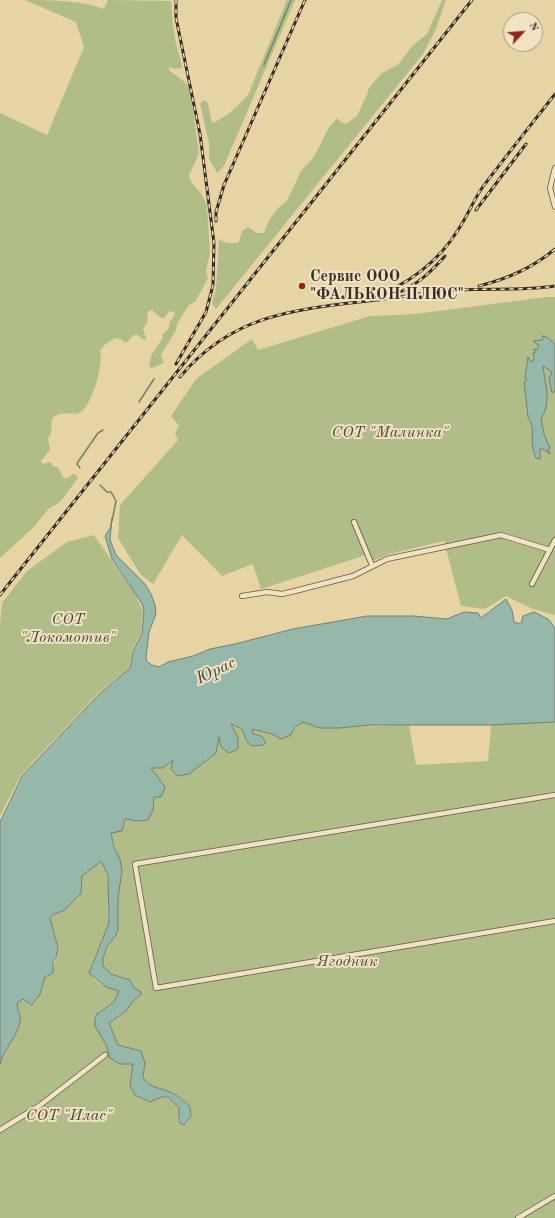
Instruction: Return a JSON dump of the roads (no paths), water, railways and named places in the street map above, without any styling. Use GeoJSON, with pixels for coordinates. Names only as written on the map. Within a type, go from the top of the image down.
{"type":"FeatureCollection","features":[{"type":"Feature","properties":{"kind":"street"},"geometry":{"type":"LineString","coordinates":[[555,168],[550,188],[555,207]]}},
{"type":"Feature","properties":{"kind":"street"},"geometry":{"type":"LineString","coordinates":[[354,522],[372,565]]}},
{"type":"Feature","properties":{"kind":"street"},"geometry":{"type":"LineString","coordinates":[[242,596],[267,592],[282,594],[295,591],[352,576],[387,559],[501,535],[520,539],[550,550]]}},
{"type":"Feature","properties":{"kind":"street"},"geometry":{"type":"LineString","coordinates":[[532,584],[555,540]]}},
{"type":"Feature","properties":{"kind":"street"},"geometry":{"type":"LineString","coordinates":[[555,795],[135,864],[156,988],[555,921]]}},
{"type":"Feature","properties":{"kind":"street"},"geometry":{"type":"LineString","coordinates":[[0,1130],[39,1106],[105,1055]]}},
{"type":"Feature","properties":{"kind":"street"},"geometry":{"type":"LineString","coordinates":[[518,1218],[555,1196]]}},
{"type":"Feature","properties":{"kind":"water"},"geometry":{"type":"Polygon","coordinates":[[[543,336],[555,344],[555,391],[552,393],[549,379],[552,372],[543,366],[547,399],[541,419],[544,434],[550,448],[548,449],[550,454],[543,449],[540,449],[540,459],[536,458],[534,452],[532,426],[528,417],[524,382],[527,380],[525,378],[528,357],[531,362],[534,359],[533,353],[536,352],[533,349],[537,350],[539,346],[533,341],[542,340],[543,336]]]}},
{"type":"Feature","properties":{"kind":"water","name":"Юрас"},"geometry":{"type":"Polygon","coordinates":[[[112,518],[110,540],[116,555],[145,584],[155,605],[156,614],[149,632],[146,657],[147,662],[159,667],[168,662],[193,656],[210,649],[293,629],[367,616],[413,616],[447,619],[464,612],[478,613],[481,618],[506,599],[512,610],[514,622],[521,624],[523,616],[534,612],[548,619],[555,628],[555,722],[491,725],[371,725],[320,728],[303,722],[295,727],[291,735],[281,739],[272,734],[252,729],[253,734],[261,736],[266,742],[263,745],[252,746],[247,742],[242,729],[231,724],[238,738],[238,749],[229,753],[221,747],[219,737],[216,753],[189,774],[177,776],[171,769],[173,760],[163,768],[151,768],[165,787],[161,797],[154,797],[153,810],[148,820],[137,821],[125,819],[122,831],[111,833],[114,847],[120,859],[122,871],[118,898],[118,929],[116,935],[107,946],[103,958],[103,966],[111,974],[130,980],[134,988],[141,992],[141,995],[134,1000],[126,1011],[109,1023],[118,1045],[141,1051],[145,1063],[143,1077],[145,1081],[152,1086],[176,1095],[184,1100],[190,1107],[191,1116],[184,1125],[179,1122],[179,1108],[168,1097],[162,1097],[150,1102],[135,1095],[130,1085],[133,1064],[120,1064],[110,1058],[106,1045],[95,1026],[95,1018],[97,1014],[114,1002],[119,991],[106,987],[89,973],[109,923],[108,875],[101,861],[82,876],[81,894],[65,910],[50,918],[58,948],[56,957],[53,961],[53,973],[45,977],[40,994],[32,1005],[23,999],[18,1002],[17,1007],[20,1017],[19,1027],[0,1064],[0,822],[22,776],[98,695],[130,668],[133,651],[142,634],[144,611],[142,604],[112,559],[105,536],[110,528],[112,518]]]}},
{"type":"Feature","properties":{"kind":"waterway"},"geometry":{"type":"LineString","coordinates":[[264,65],[291,0]]}},
{"type":"Feature","properties":{"kind":"waterway"},"geometry":{"type":"LineString","coordinates":[[139,402],[154,379]]}},
{"type":"Feature","properties":{"kind":"waterway"},"geometry":{"type":"LineString","coordinates":[[80,468],[77,464],[78,462],[98,433],[103,430]]}},
{"type":"Feature","properties":{"kind":"waterway"},"geometry":{"type":"LineString","coordinates":[[100,485],[107,492],[111,492],[116,501],[112,521]]}},
{"type":"Feature","properties":{"kind":"railway"},"geometry":{"type":"LineString","coordinates":[[176,0],[176,18],[200,134],[214,243],[213,285],[206,312],[176,364]]}},
{"type":"Feature","properties":{"kind":"railway"},"geometry":{"type":"LineString","coordinates":[[216,221],[216,212],[224,185],[305,0]]}},
{"type":"Feature","properties":{"kind":"railway"},"geometry":{"type":"LineString","coordinates":[[0,595],[472,0]]}},
{"type":"Feature","properties":{"kind":"railway"},"geometry":{"type":"LineString","coordinates":[[371,297],[384,293],[409,280],[441,252],[461,225],[482,188],[555,94]]}},
{"type":"Feature","properties":{"kind":"railway"},"geometry":{"type":"LineString","coordinates":[[476,210],[526,144]]}},
{"type":"Feature","properties":{"kind":"railway"},"geometry":{"type":"LineString","coordinates":[[479,286],[500,280],[519,272],[538,262],[555,249]]}},
{"type":"Feature","properties":{"kind":"railway"},"geometry":{"type":"LineString","coordinates":[[395,294],[410,287],[422,278],[445,256]]}},
{"type":"Feature","properties":{"kind":"railway"},"geometry":{"type":"LineString","coordinates":[[180,377],[201,355],[223,339],[246,326],[295,311],[448,291],[470,289],[543,288],[555,286]]}},
{"type":"Feature","properties":{"kind":"place","name":"Сервис ООО \"ФАЛЬКОН ПЛЮС\""},"geometry":{"type":"Point","coordinates":[302,286]}},
{"type":"Feature","properties":{"kind":"park label","name":"СОТ \"Малинка\""},"geometry":{"type":"Point","coordinates":[390,433]}},
{"type":"Feature","properties":{"kind":"park label","name":"СОТ \"Локомотив\""},"geometry":{"type":"Point","coordinates":[68,629]}},
{"type":"Feature","properties":{"kind":"park label","name":"Ягодник"},"geometry":{"type":"Point","coordinates":[347,962]}},
{"type":"Feature","properties":{"kind":"park label","name":"СОТ \"Илас\""},"geometry":{"type":"Point","coordinates":[69,1116]}}]}
